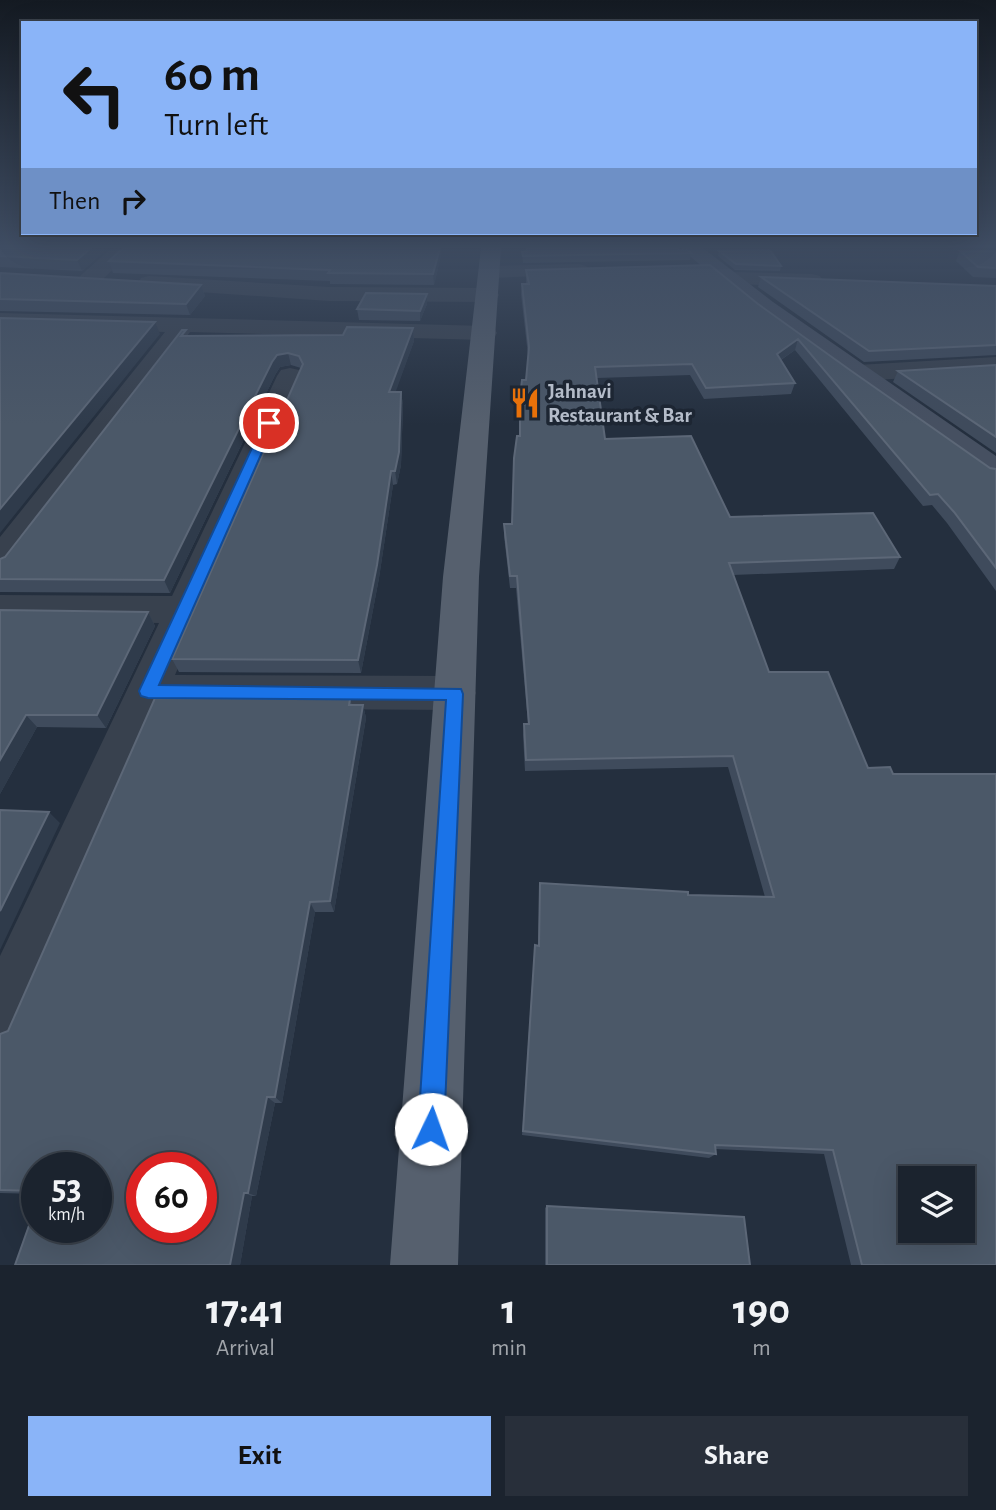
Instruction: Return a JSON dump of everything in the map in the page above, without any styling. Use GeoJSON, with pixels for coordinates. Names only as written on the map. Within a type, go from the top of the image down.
{"type":"FeatureCollection","features":[{"type":"Feature","properties":{"kind":"main road"},"geometry":{"type":"LineString","coordinates":[[424,1265],[461,577],[487,307]]}},
{"type":"Feature","properties":{"kind":"main road"},"geometry":{"type":"LineString","coordinates":[[765,307],[996,470]]}},
{"type":"Feature","properties":{"kind":"street"},"geometry":{"type":"LineString","coordinates":[[0,320],[183,325],[328,307]]}},
{"type":"Feature","properties":{"kind":"street"},"geometry":{"type":"LineString","coordinates":[[0,561],[183,325]]}},
{"type":"Feature","properties":{"kind":"street"},"geometry":{"type":"LineString","coordinates":[[857,373],[996,365]]}},
{"type":"Feature","properties":{"kind":"street"},"geometry":{"type":"LineString","coordinates":[[0,1018],[290,376]]}},
{"type":"Feature","properties":{"kind":"street"},"geometry":{"type":"LineString","coordinates":[[0,608],[184,610]]}},
{"type":"Feature","properties":{"kind":"street"},"geometry":{"type":"LineString","coordinates":[[148,691],[455,694]]}},
{"type":"Feature","properties":{"kind":"building"},"geometry":{"type":"Polygon","coordinates":[[[358,307],[422,307],[420,311],[357,309],[358,307]]]}},
{"type":"Feature","properties":{"kind":"building"},"geometry":{"type":"Polygon","coordinates":[[[525,307],[762,307],[990,468],[996,469],[996,568],[954,512],[938,494],[930,495],[798,339],[777,354],[795,383],[706,388],[692,364],[595,367],[605,439],[691,436],[730,517],[873,513],[900,557],[729,563],[769,672],[828,672],[868,768],[890,767],[893,774],[996,774],[996,1265],[862,1265],[833,1150],[715,1145],[716,1154],[523,1131],[535,945],[539,946],[540,883],[688,892],[688,895],[774,897],[733,756],[526,760],[524,724],[529,724],[517,576],[510,576],[504,524],[512,524],[514,458],[517,436],[520,436],[520,396],[522,380],[526,380],[529,347],[525,307]]]}},
{"type":"Feature","properties":{"kind":"building"},"geometry":{"type":"Polygon","coordinates":[[[805,307],[996,307],[996,345],[869,351],[805,307]]]}},
{"type":"Feature","properties":{"kind":"building"},"geometry":{"type":"Polygon","coordinates":[[[0,318],[155,322],[0,509],[0,318]]]}},
{"type":"Feature","properties":{"kind":"building"},"geometry":{"type":"Polygon","coordinates":[[[347,327],[413,328],[389,392],[401,392],[399,452],[395,471],[391,471],[377,565],[358,660],[172,659],[303,364],[299,356],[288,353],[277,355],[272,362],[164,580],[0,579],[0,559],[5,557],[182,330],[186,330],[181,336],[343,335],[347,327]]]}},
{"type":"Feature","properties":{"kind":"building"},"geometry":{"type":"Polygon","coordinates":[[[996,365],[996,437],[898,371],[996,365]]]}},
{"type":"Feature","properties":{"kind":"building"},"geometry":{"type":"Polygon","coordinates":[[[0,610],[148,612],[97,715],[26,715],[0,760],[0,610]]]}},
{"type":"Feature","properties":{"kind":"building"},"geometry":{"type":"Polygon","coordinates":[[[155,698],[350,699],[349,705],[363,705],[330,901],[310,902],[275,1097],[267,1097],[230,1265],[15,1265],[23,1243],[112,1243],[112,1152],[21,1152],[21,1191],[0,1190],[0,1034],[8,1031],[155,698]]]}},
{"type":"Feature","properties":{"kind":"building"},"geometry":{"type":"Polygon","coordinates":[[[0,810],[49,812],[0,911],[0,810]]]}},
{"type":"Feature","properties":{"kind":"building"},"geometry":{"type":"Polygon","coordinates":[[[547,1206],[744,1217],[750,1265],[547,1265],[547,1206]]]}},
{"type":"Feature","properties":{"kind":"place","name":"Jahnavi Restaurant & Bar"},"geometry":{"type":"Point","coordinates":[525,403]}},
{"type":"Feature","properties":{"kind":"route"},"geometry":{"type":"LineString","coordinates":[[269,423],[148,691],[455,694],[431,1129]]}}]}
